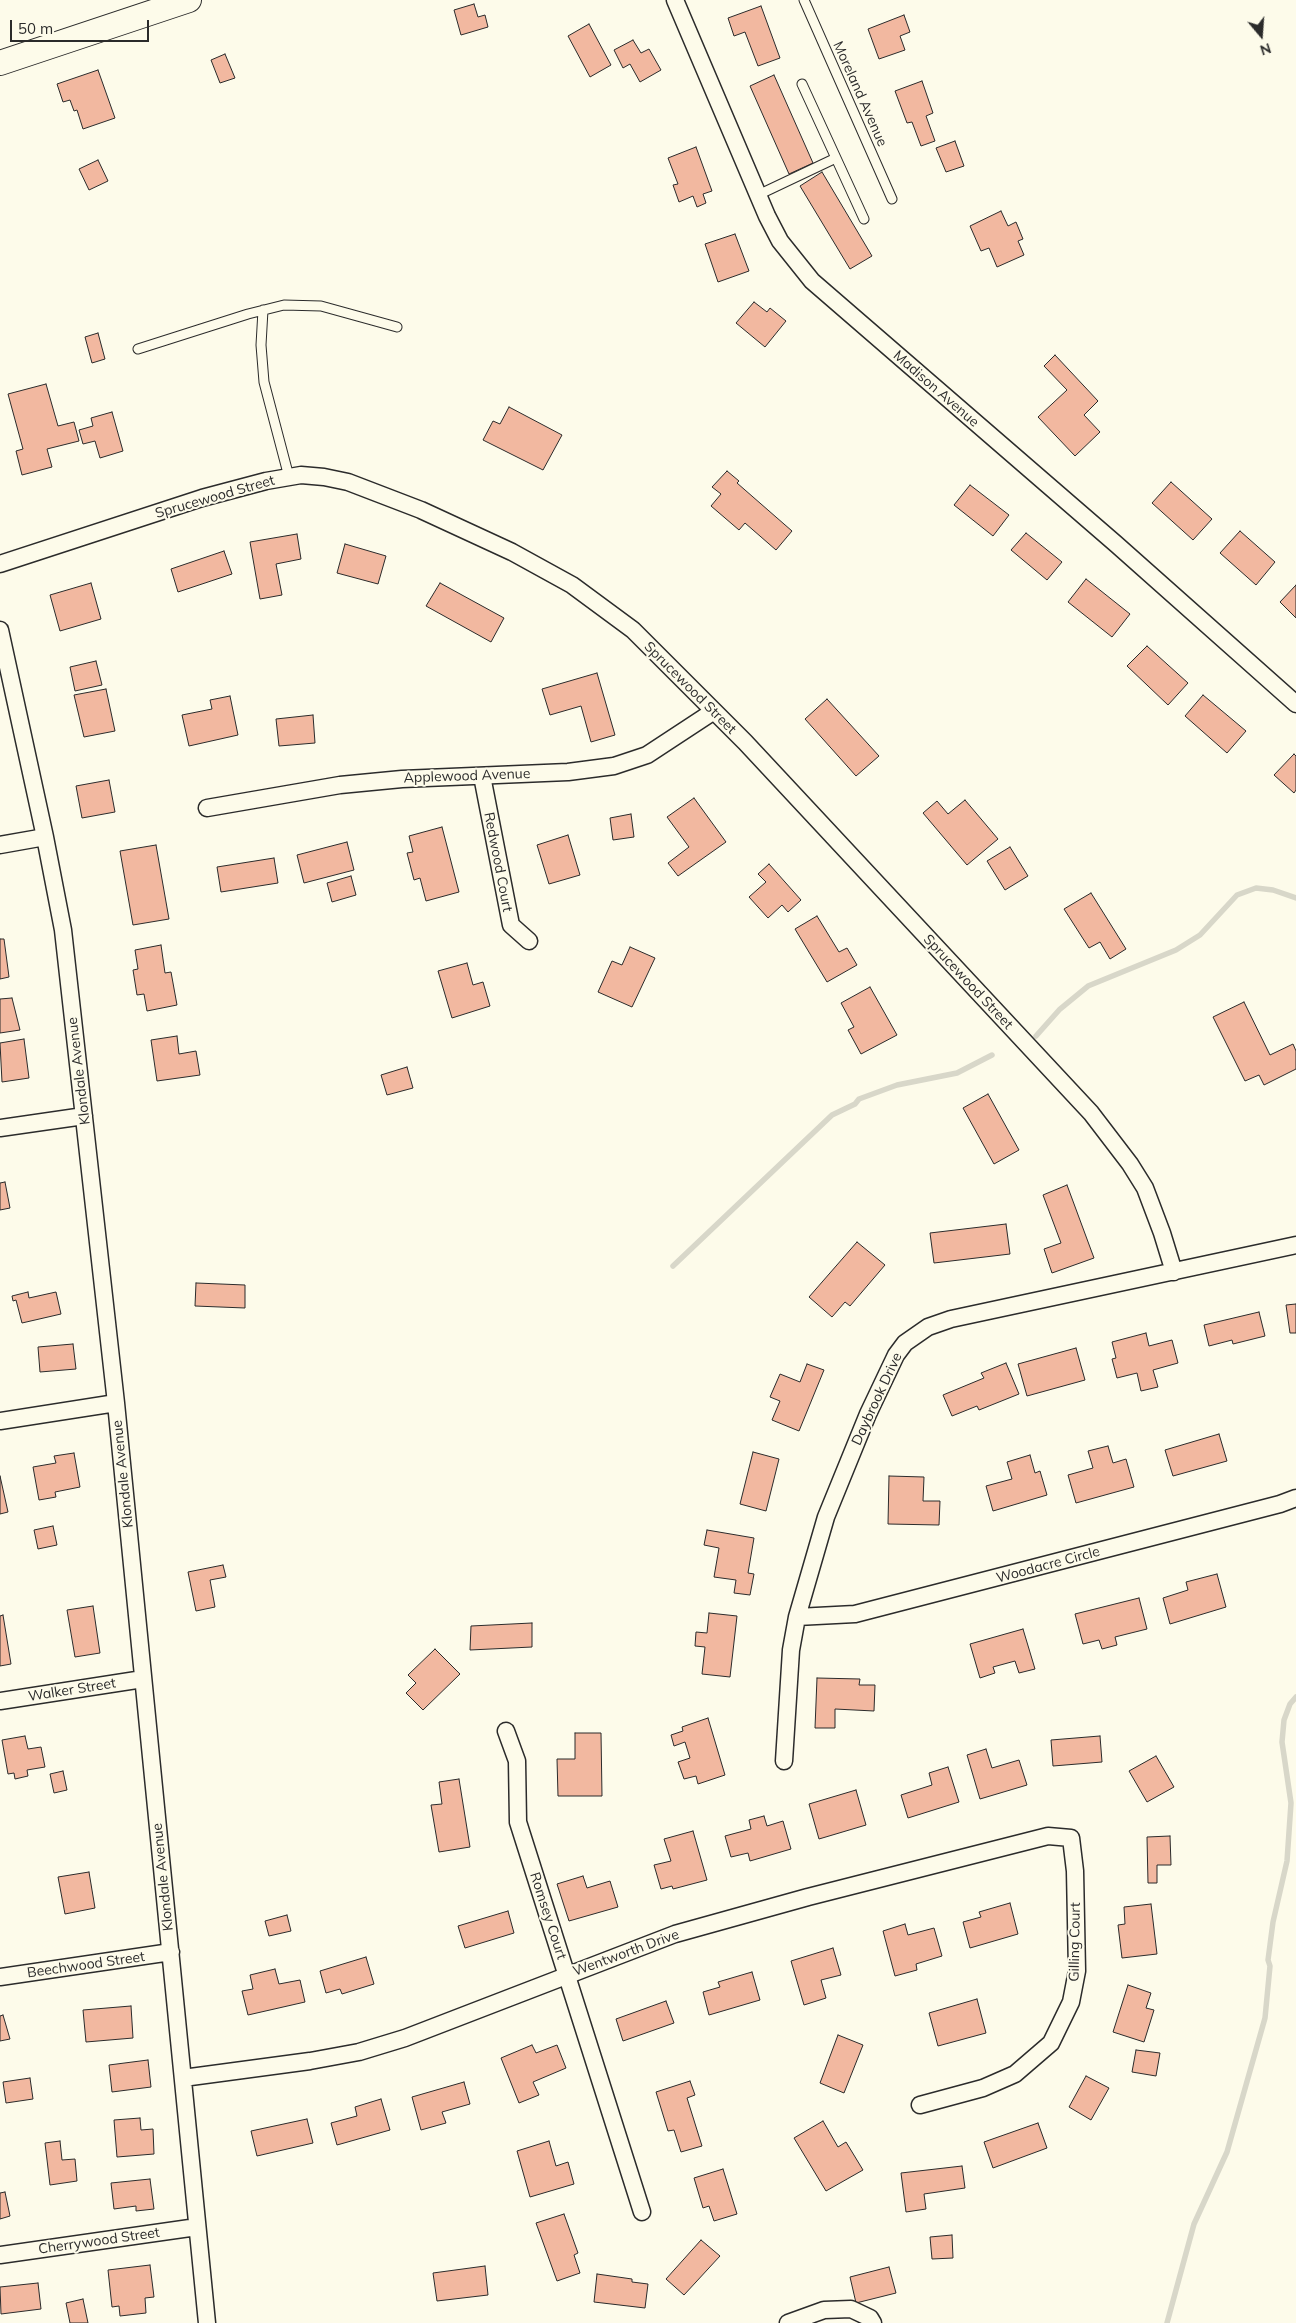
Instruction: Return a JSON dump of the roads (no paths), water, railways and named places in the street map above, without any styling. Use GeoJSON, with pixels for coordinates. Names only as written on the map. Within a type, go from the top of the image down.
{"type":"FeatureCollection","features":[{"type":"Feature","properties":{"kind":"main road"},"geometry":{"type":"LineString","coordinates":[[0,63],[189,0]]}},
{"type":"Feature","properties":{"kind":"street","name":"Madison Avenue"},"geometry":{"type":"LineString","coordinates":[[675,0],[780,241],[812,280],[1116,544],[1296,704]]}},
{"type":"Feature","properties":{"kind":"street","name":"Sprucewood Street"},"geometry":{"type":"LineString","coordinates":[[0,564],[202,498],[266,481],[289,477],[324,477],[348,482],[421,510],[512,552],[555,575],[599,603],[630,628],[714,711],[1091,1113],[1130,1164],[1145,1188],[1174,1272]]}},
{"type":"Feature","properties":{"kind":"street","name":"Klondale Avenue"},"geometry":{"type":"LineString","coordinates":[[0,630],[45,838],[62,930],[116,1403],[207,2323]]}},
{"type":"Feature","properties":{"kind":"street","name":"Applewood Avenue"},"geometry":{"type":"LineString","coordinates":[[207,808],[340,785],[402,779],[568,772],[614,766],[647,755],[714,711]]}},
{"type":"Feature","properties":{"kind":"street","name":"Redwood Court"},"geometry":{"type":"LineString","coordinates":[[482,776],[511,925],[529,941]]}},
{"type":"Feature","properties":{"kind":"street"},"geometry":{"type":"LineString","coordinates":[[0,845],[45,838]]}},
{"type":"Feature","properties":{"kind":"street"},"geometry":{"type":"LineString","coordinates":[[0,1128],[84,1116]]}},
{"type":"Feature","properties":{"kind":"street","name":"Daybrook Drive"},"geometry":{"type":"LineString","coordinates":[[784,1761],[791,1650],[796,1616],[830,1508],[868,1414],[896,1355],[905,1343],[928,1327],[951,1319],[1296,1246]]}},
{"type":"Feature","properties":{"kind":"street"},"geometry":{"type":"LineString","coordinates":[[0,1421],[116,1403]]}},
{"type":"Feature","properties":{"kind":"street","name":"Woodacre Circle"},"geometry":{"type":"LineString","coordinates":[[796,1616],[855,1614],[1280,1504],[1296,1498]]}},
{"type":"Feature","properties":{"kind":"street","name":"Walker Street"},"geometry":{"type":"LineString","coordinates":[[0,1701],[143,1679]]}},
{"type":"Feature","properties":{"kind":"street","name":"Romsey Court"},"geometry":{"type":"LineString","coordinates":[[506,1732],[517,1761],[518,1822],[642,2212]]}},
{"type":"Feature","properties":{"kind":"street","name":"Wentworth Drive"},"geometry":{"type":"LineString","coordinates":[[183,2078],[310,2061],[359,2052],[405,2038],[675,1934],[1048,1836],[1071,1838]]}},
{"type":"Feature","properties":{"kind":"street","name":"Gilling Court"},"geometry":{"type":"LineString","coordinates":[[920,2105],[983,2088],[1015,2074],[1051,2043],[1071,2002],[1077,1971],[1075,1871],[1071,1838]]}},
{"type":"Feature","properties":{"kind":"street","name":"Beechwood Street"},"geometry":{"type":"LineString","coordinates":[[0,1978],[171,1952]]}},
{"type":"Feature","properties":{"kind":"street","name":"Cherrywood Street"},"geometry":{"type":"LineString","coordinates":[[0,2256],[197,2228]]}},
{"type":"Feature","properties":{"kind":"street"},"geometry":{"type":"LineString","coordinates":[[788,2323],[824,2310],[850,2309],[870,2318],[873,2323]]}},
{"type":"Feature","properties":{"kind":"lane","name":"Moreland Avenue"},"geometry":{"type":"LineString","coordinates":[[804,0],[892,199]]}},
{"type":"Feature","properties":{"kind":"lane"},"geometry":{"type":"LineString","coordinates":[[802,84],[864,219]]}},
{"type":"Feature","properties":{"kind":"lane"},"geometry":{"type":"LineString","coordinates":[[758,194],[836,158]]}},
{"type":"Feature","properties":{"kind":"lane"},"geometry":{"type":"LineString","coordinates":[[138,349],[284,305],[321,306],[397,327]]}},
{"type":"Feature","properties":{"kind":"lane"},"geometry":{"type":"LineString","coordinates":[[263,310],[261,345],[264,382],[289,477]]}},
{"type":"Feature","properties":{"kind":"waterway"},"geometry":{"type":"LineString","coordinates":[[1036,1036],[1060,1009],[1088,986],[1176,950],[1200,935],[1237,895],[1256,888],[1273,890],[1296,898]]}},
{"type":"Feature","properties":{"kind":"waterway"},"geometry":{"type":"LineString","coordinates":[[673,1266],[832,1115],[855,1104],[859,1099],[897,1085],[957,1073],[992,1055]]}},
{"type":"Feature","properties":{"kind":"waterway"},"geometry":{"type":"LineString","coordinates":[[1167,2323],[1194,2224],[1227,2152],[1265,2018],[1270,1966],[1268,1960],[1273,1922],[1287,1861],[1291,1803],[1282,1742],[1284,1720],[1290,1704],[1296,1697]]}}]}
